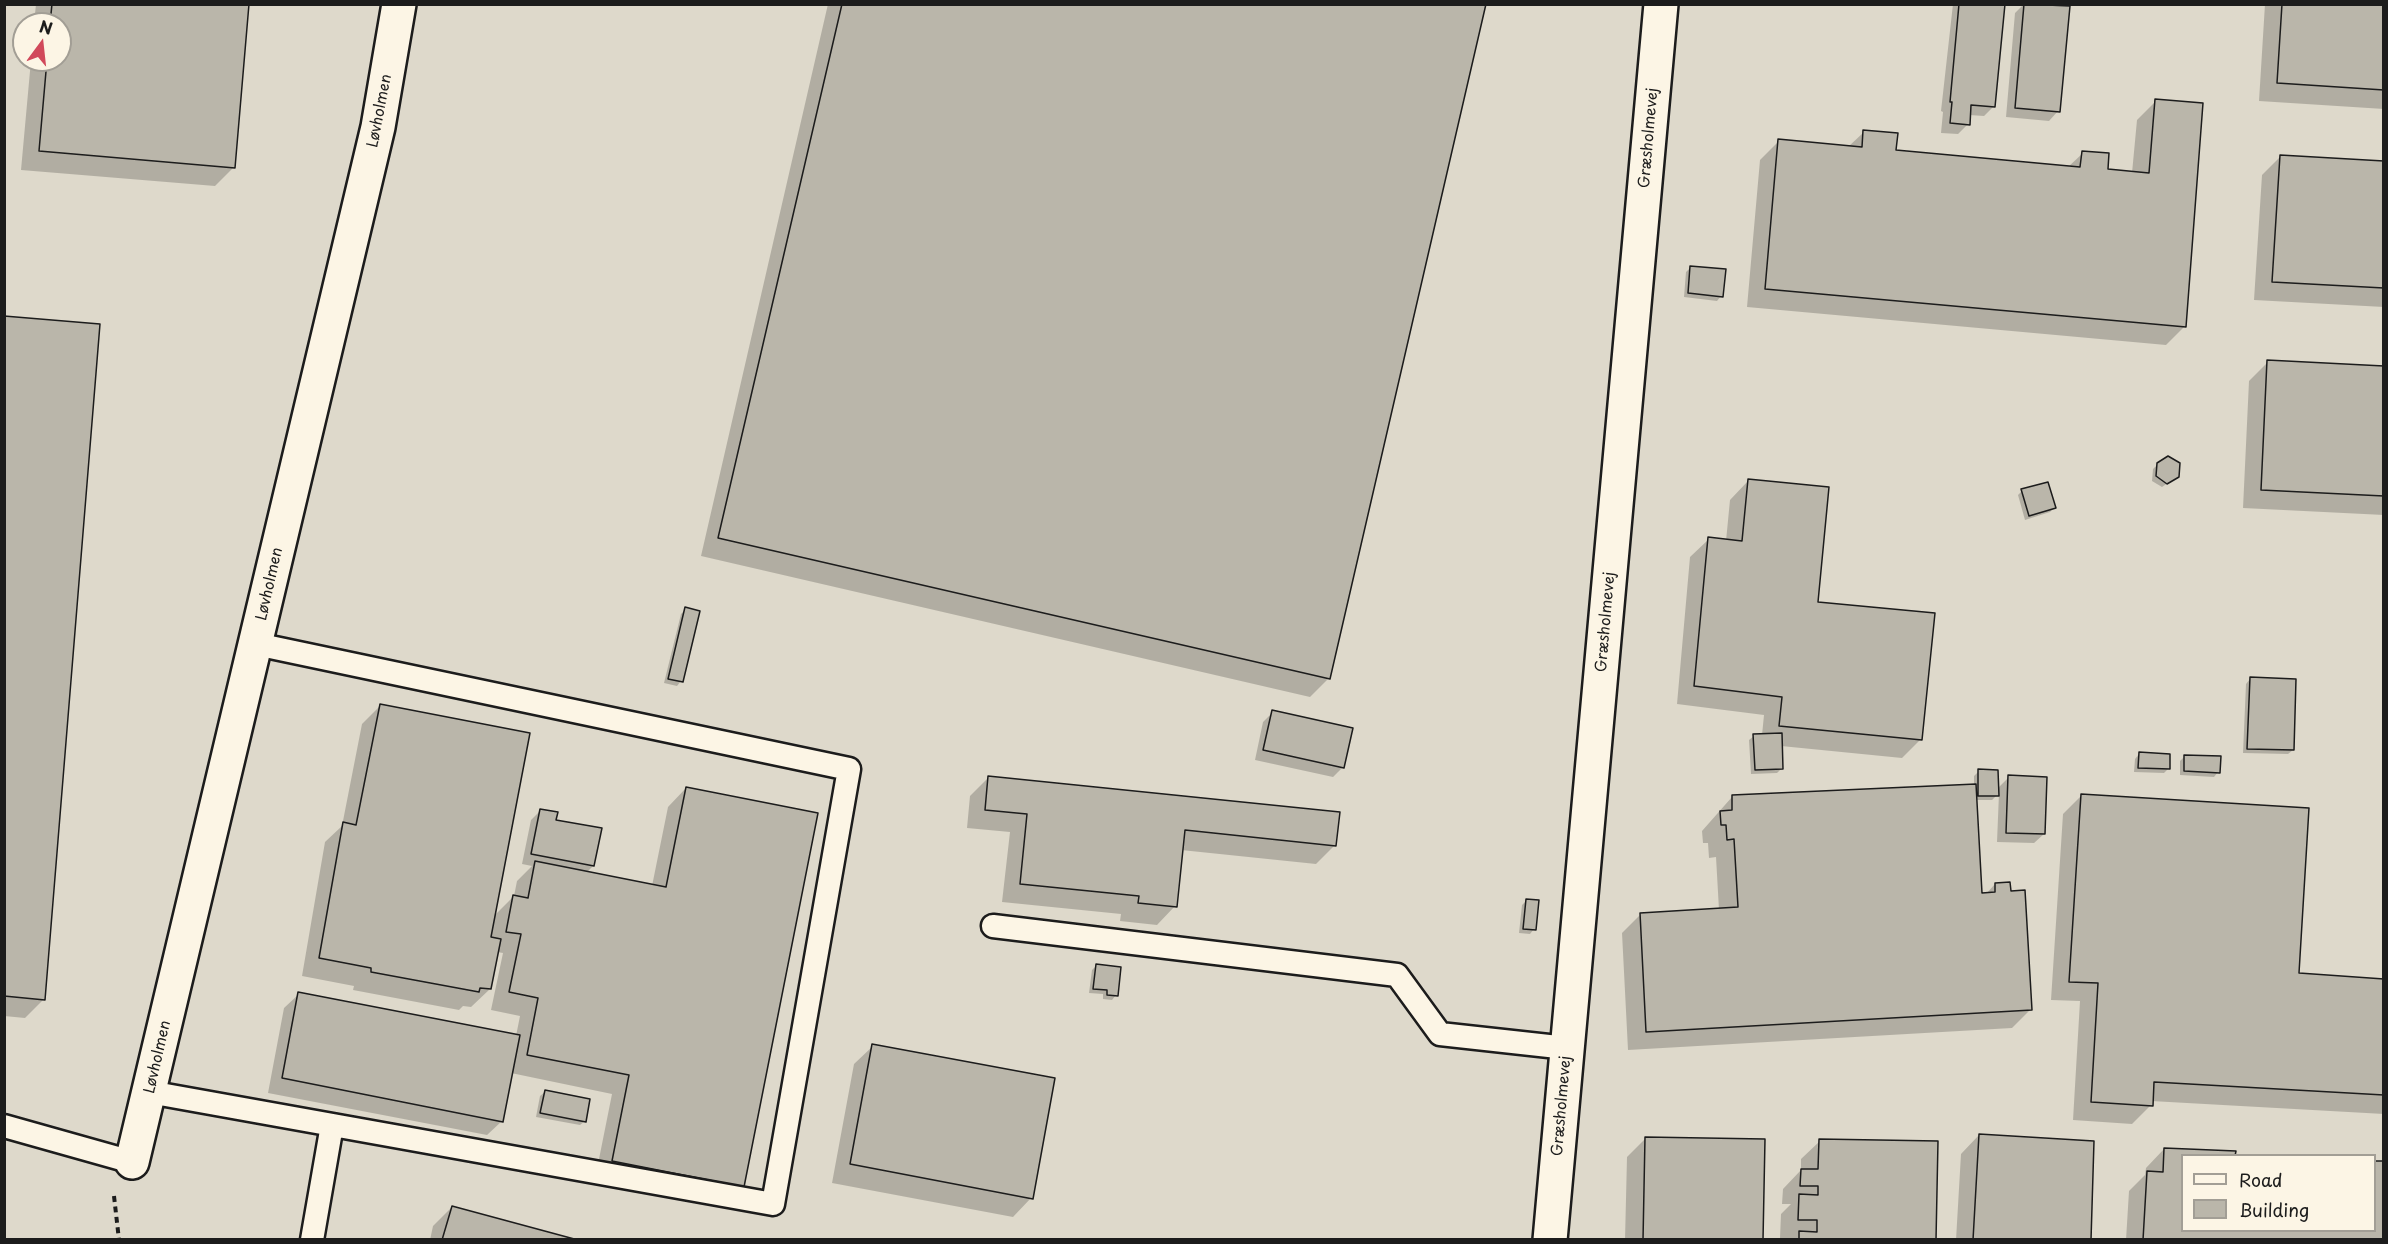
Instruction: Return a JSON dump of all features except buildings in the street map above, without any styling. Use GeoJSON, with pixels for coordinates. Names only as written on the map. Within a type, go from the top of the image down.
{"type":"FeatureCollection","features":[{"type":"Feature","properties":{"kind":"street","name":"Løvholmen"},"geometry":{"type":"LineString","coordinates":[[132,1162],[378,127],[399,4]]}},
{"type":"Feature","properties":{"kind":"street","name":"Græsholmevej"},"geometry":{"type":"LineString","coordinates":[[1550,1239],[1660,4]]}},
{"type":"Feature","properties":{"kind":"lane"},"geometry":{"type":"LineString","coordinates":[[149,1092],[773,1204],[849,769],[256,644]]}},
{"type":"Feature","properties":{"kind":"lane"},"geometry":{"type":"LineString","coordinates":[[993,926],[1397,975],[1440,1034],[1567,1048]]}},
{"type":"Feature","properties":{"kind":"lane"},"geometry":{"type":"LineString","coordinates":[[312,1239],[332,1125]]}},
{"type":"Feature","properties":{"kind":"lane"},"geometry":{"type":"LineString","coordinates":[[4,1126],[132,1162]]}},
{"type":"Feature","properties":{"kind":"shaded area"},"geometry":{"type":"Polygon","coordinates":[[[5,5],[2383,5],[2383,1239],[5,1239],[5,5]]]}}]}
